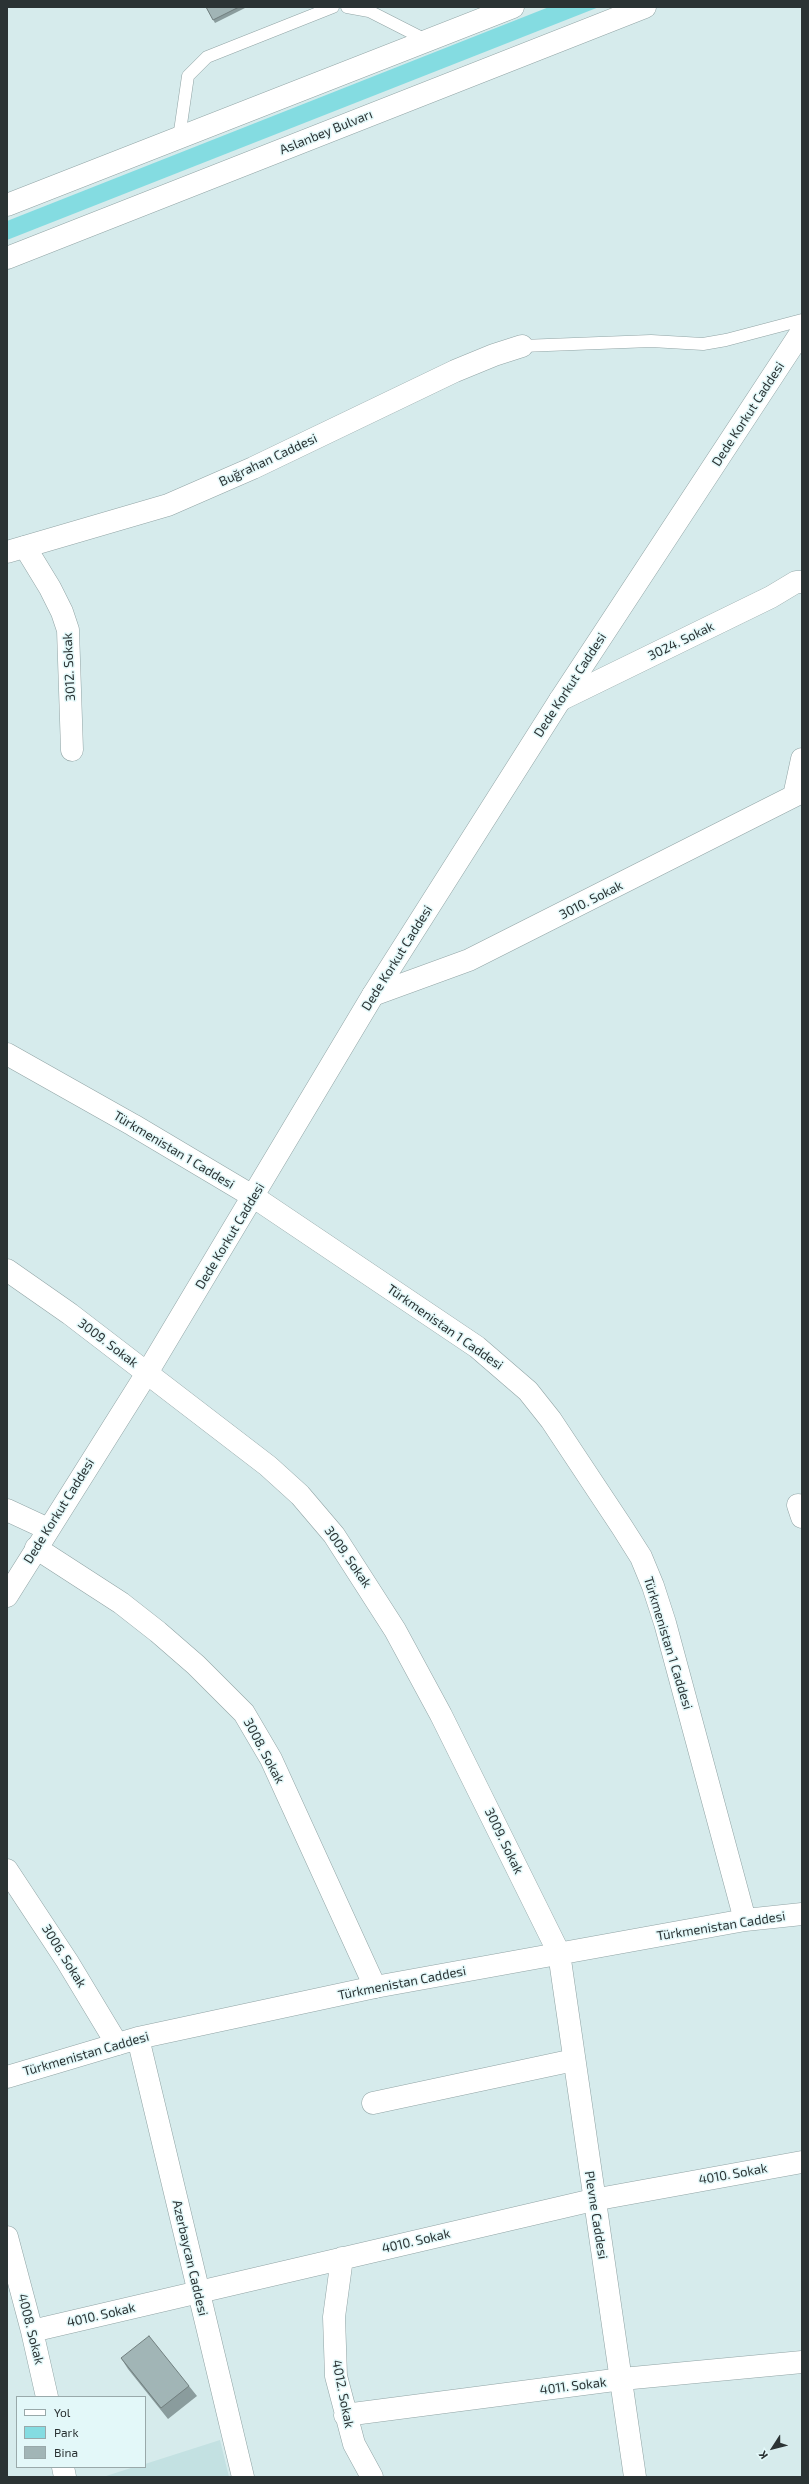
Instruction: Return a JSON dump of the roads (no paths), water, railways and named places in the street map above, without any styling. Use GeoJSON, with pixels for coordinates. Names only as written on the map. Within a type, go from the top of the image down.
{"type":"FeatureCollection","features":[{"type":"Feature","properties":{"kind":"street"},"geometry":{"type":"LineString","coordinates":[[7,205],[513,7]]}},
{"type":"Feature","properties":{"kind":"street","name":"Aslanbey Bulvarı"},"geometry":{"type":"LineString","coordinates":[[7,258],[645,7]]}},
{"type":"Feature","properties":{"kind":"street","name":"Dede Korkut Caddesi"},"geometry":{"type":"LineString","coordinates":[[7,1596],[147,1373],[374,995],[560,700],[802,331]]}},
{"type":"Feature","properties":{"kind":"street","name":"Buğrahan Caddesi"},"geometry":{"type":"LineString","coordinates":[[16,549],[168,505],[252,468],[454,371],[494,355],[522,346]]}},
{"type":"Feature","properties":{"kind":"street","name":"3012. Sokak"},"geometry":{"type":"LineString","coordinates":[[16,549],[50,588],[62,612],[68,630],[72,750]]}},
{"type":"Feature","properties":{"kind":"street","name":"3024. Sokak"},"geometry":{"type":"LineString","coordinates":[[560,700],[771,597],[796,582],[802,582]]}},
{"type":"Feature","properties":{"kind":"street"},"geometry":{"type":"LineString","coordinates":[[798,794],[802,760]]}},
{"type":"Feature","properties":{"kind":"street","name":"3010. Sokak"},"geometry":{"type":"LineString","coordinates":[[374,995],[469,960],[798,794]]}},
{"type":"Feature","properties":{"kind":"street","name":"Türkmenistan 1 Caddesi"},"geometry":{"type":"LineString","coordinates":[[7,1054],[133,1124],[254,1197],[477,1347],[528,1391],[551,1420],[640,1557],[653,1586],[667,1631],[745,1920]]}},
{"type":"Feature","properties":{"kind":"street","name":"3009. Sokak"},"geometry":{"type":"LineString","coordinates":[[7,1270],[147,1373],[268,1466],[300,1496],[334,1535],[361,1574],[406,1649],[441,1715],[559,1952]]}},
{"type":"Feature","properties":{"kind":"street"},"geometry":{"type":"LineString","coordinates":[[7,1510],[48,1529]]}},
{"type":"Feature","properties":{"kind":"street","name":"3008. Sokak"},"geometry":{"type":"LineString","coordinates":[[36,1548],[121,1603],[158,1632],[196,1665],[244,1713],[271,1759],[375,1988]]}},
{"type":"Feature","properties":{"kind":"street","name":"3006. Sokak"},"geometry":{"type":"LineString","coordinates":[[7,1870],[68,1961],[117,2044]]}},
{"type":"Feature","properties":{"kind":"street","name":"Türkmenistan Caddesi"},"geometry":{"type":"LineString","coordinates":[[7,2077],[138,2038],[375,1988],[559,1952],[745,1920],[802,1914]]}},
{"type":"Feature","properties":{"kind":"street","name":"Plevne Caddesi"},"geometry":{"type":"LineString","coordinates":[[559,1952],[593,2200],[622,2379],[635,2477]]}},
{"type":"Feature","properties":{"kind":"street","name":"Azerbaycan Caddesi"},"geometry":{"type":"LineString","coordinates":[[138,2038],[198,2292],[244,2477]]}},
{"type":"Feature","properties":{"kind":"street"},"geometry":{"type":"LineString","coordinates":[[373,2104],[574,2060]]}},
{"type":"Feature","properties":{"kind":"street","name":"4010. Sokak"},"geometry":{"type":"LineString","coordinates":[[32,2331],[593,2200],[802,2162]]}},
{"type":"Feature","properties":{"kind":"street","name":"4008. Sokak"},"geometry":{"type":"LineString","coordinates":[[7,2237],[32,2331],[47,2396]]}},
{"type":"Feature","properties":{"kind":"street","name":"4012. Sokak"},"geometry":{"type":"LineString","coordinates":[[342,2258],[334,2317],[336,2376],[345,2415],[354,2444],[372,2477]]}},
{"type":"Feature","properties":{"kind":"street","name":"4011. Sokak"},"geometry":{"type":"LineString","coordinates":[[345,2415],[622,2379],[802,2362]]}},
{"type":"Feature","properties":{"kind":"lane"},"geometry":{"type":"LineString","coordinates":[[179,138],[188,76],[207,57],[333,7]]}},
{"type":"Feature","properties":{"kind":"lane"},"geometry":{"type":"LineString","coordinates":[[347,7],[369,11],[426,40]]}},
{"type":"Feature","properties":{"kind":"lane"},"geometry":{"type":"LineString","coordinates":[[522,346],[651,341],[703,344],[726,340],[802,320]]}}]}
